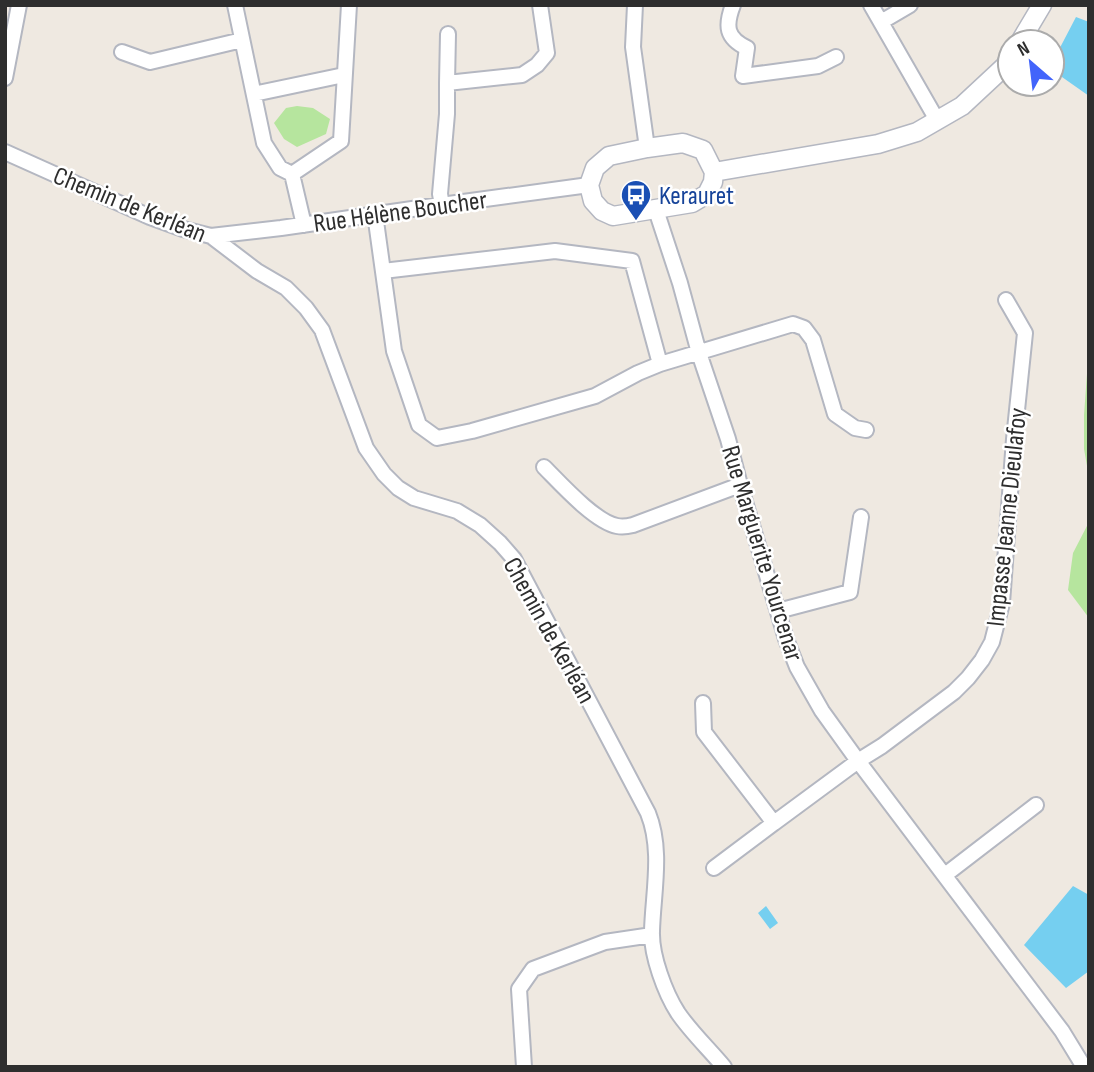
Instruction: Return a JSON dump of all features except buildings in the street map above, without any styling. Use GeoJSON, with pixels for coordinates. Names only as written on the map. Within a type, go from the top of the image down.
{"type":"FeatureCollection","features":[{"type":"Feature","properties":{"kind":"street"},"geometry":{"type":"LineString","coordinates":[[5,78],[19,5]]}},
{"type":"Feature","properties":{"kind":"street"},"geometry":{"type":"LineString","coordinates":[[235,5],[264,143],[279,168],[292,174]]}},
{"type":"Feature","properties":{"kind":"street"},"geometry":{"type":"LineString","coordinates":[[292,174],[341,141],[349,5]]}},
{"type":"Feature","properties":{"kind":"street"},"geometry":{"type":"LineString","coordinates":[[447,83],[522,75],[537,65],[547,53],[540,5]]}},
{"type":"Feature","properties":{"kind":"street"},"geometry":{"type":"LineString","coordinates":[[635,5],[633,47],[647,148]]}},
{"type":"Feature","properties":{"kind":"street"},"geometry":{"type":"LineString","coordinates":[[733,5],[727,19],[728,30],[735,42],[747,48],[743,76],[818,66],[836,57]]}},
{"type":"Feature","properties":{"kind":"street"},"geometry":{"type":"LineString","coordinates":[[871,5],[937,120]]}},
{"type":"Feature","properties":{"kind":"street"},"geometry":{"type":"LineString","coordinates":[[881,22],[910,5]]}},
{"type":"Feature","properties":{"kind":"street"},"geometry":{"type":"LineString","coordinates":[[1028,28],[1042,5]]}},
{"type":"Feature","properties":{"kind":"street"},"geometry":{"type":"LineString","coordinates":[[442,205],[440,194],[447,114],[448,34]]}},
{"type":"Feature","properties":{"kind":"street"},"geometry":{"type":"LineString","coordinates":[[122,52],[150,62],[242,40]]}},
{"type":"Feature","properties":{"kind":"street"},"geometry":{"type":"LineString","coordinates":[[714,172],[878,144],[917,131],[962,106],[996,74]]}},
{"type":"Feature","properties":{"kind":"street"},"geometry":{"type":"LineString","coordinates":[[254,94],[344,75]]}},
{"type":"Feature","properties":{"kind":"street"},"geometry":{"type":"LineString","coordinates":[[684,143],[703,150],[714,172],[707,194],[692,204],[613,216],[602,211],[593,201],[589,185],[595,168],[609,156],[684,143]]}},
{"type":"Feature","properties":{"kind":"street","name":"Chemin de Kerléan"},"geometry":{"type":"LineString","coordinates":[[5,152],[150,216],[211,236],[257,271],[286,288],[315,318],[322,330],[366,448],[384,474],[398,488],[414,498],[457,511],[500,542],[513,559],[644,804],[652,823],[655,841],[652,935],[657,962],[677,1011],[724,1067]]}},
{"type":"Feature","properties":{"kind":"street"},"geometry":{"type":"LineString","coordinates":[[292,174],[304,225]]}},
{"type":"Feature","properties":{"kind":"street","name":"Rue Hélène Boucher"},"geometry":{"type":"LineString","coordinates":[[211,236],[589,185]]}},
{"type":"Feature","properties":{"kind":"street","name":"Rue Marguerite Yourcenar"},"geometry":{"type":"LineString","coordinates":[[656,210],[728,439],[786,639],[797,667],[822,711],[1062,1031],[1083,1067]]}},
{"type":"Feature","properties":{"kind":"street"},"geometry":{"type":"LineString","coordinates":[[375,214],[394,351],[419,425],[437,438],[595,396],[660,364],[793,324],[804,328],[813,340],[835,414],[855,428],[866,430]]}},
{"type":"Feature","properties":{"kind":"street"},"geometry":{"type":"LineString","coordinates":[[383,271],[555,251],[632,261],[660,364]]}},
{"type":"Feature","properties":{"kind":"street","name":"Impasse Jeanne Dieulafoy"},"geometry":{"type":"LineString","coordinates":[[714,868],[954,692],[982,660],[992,642],[1002,603],[1025,333],[1006,300]]}},
{"type":"Feature","properties":{"kind":"street"},"geometry":{"type":"LineString","coordinates":[[544,467],[592,512],[617,527],[634,526],[740,485]]}},
{"type":"Feature","properties":{"kind":"street"},"geometry":{"type":"LineString","coordinates":[[778,611],[850,592],[862,517]]}},
{"type":"Feature","properties":{"kind":"street"},"geometry":{"type":"LineString","coordinates":[[703,703],[704,732],[774,823]]}},
{"type":"Feature","properties":{"kind":"street"},"geometry":{"type":"LineString","coordinates":[[945,875],[1037,804]]}},
{"type":"Feature","properties":{"kind":"street"},"geometry":{"type":"LineString","coordinates":[[524,1067],[520,989],[533,970],[605,942],[652,935]]}},
{"type":"Feature","properties":{"kind":"green space"},"geometry":{"type":"Polygon","coordinates":[[[286,108],[313,108],[330,119],[326,134],[297,147],[284,139],[274,123],[286,108]]]}},
{"type":"Feature","properties":{"kind":"green space"},"geometry":{"type":"Polygon","coordinates":[[[1089,346],[1089,477],[1084,449],[1084,415],[1089,346]]]}},
{"type":"Feature","properties":{"kind":"green space"},"geometry":{"type":"Polygon","coordinates":[[[1089,522],[1089,618],[1068,590],[1073,553],[1089,522]]]}},
{"type":"Feature","properties":{"kind":"water"},"geometry":{"type":"Polygon","coordinates":[[[1076,17],[1089,22],[1089,96],[1066,80],[1066,36],[1076,17]]]}},
{"type":"Feature","properties":{"kind":"water"},"geometry":{"type":"Polygon","coordinates":[[[1073,886],[1089,895],[1089,971],[1066,988],[1024,945],[1073,886]]]}},
{"type":"Feature","properties":{"kind":"water"},"geometry":{"type":"Polygon","coordinates":[[[766,906],[778,923],[770,929],[758,913],[766,906]]]}},
{"type":"Feature","properties":{"kind":"place","name":"Kerauret"},"geometry":{"type":"Point","coordinates":[636,222]}}]}
